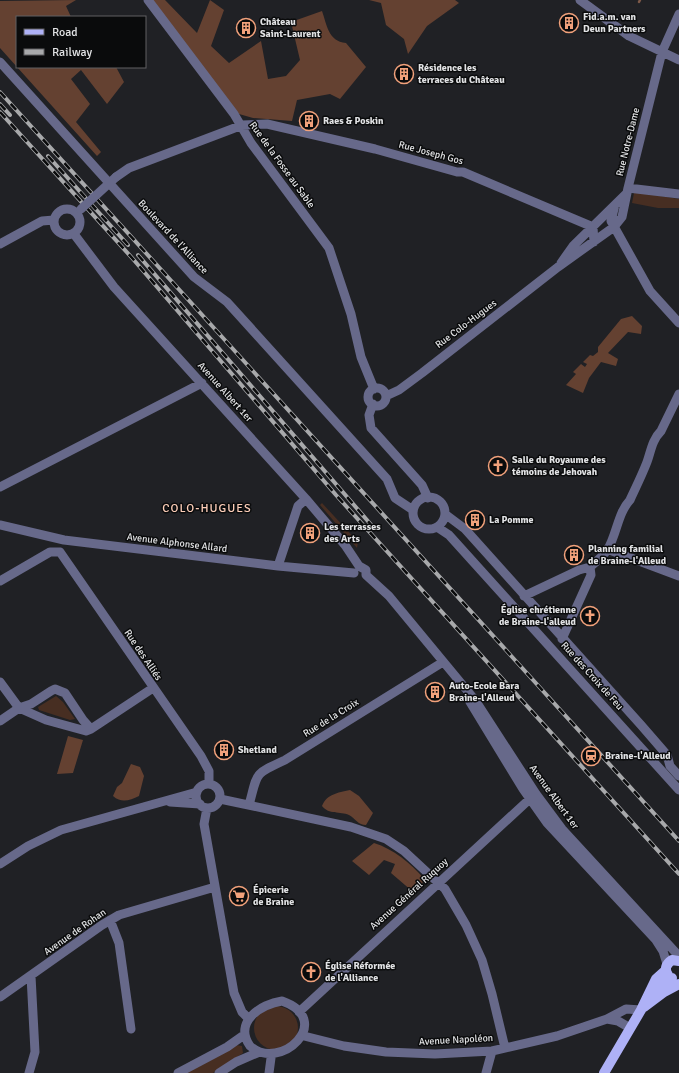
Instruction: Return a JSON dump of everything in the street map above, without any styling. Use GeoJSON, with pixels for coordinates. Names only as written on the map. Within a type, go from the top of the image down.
{"type":"FeatureCollection","features":[{"type":"Feature","properties":{"kind":"main road"},"geometry":{"type":"LineString","coordinates":[[641,1010],[664,992],[673,974],[672,960],[678,960]]}},
{"type":"Feature","properties":{"kind":"main road"},"geometry":{"type":"LineString","coordinates":[[604,1073],[641,1010],[656,980],[673,974]]}},
{"type":"Feature","properties":{"kind":"street"},"geometry":{"type":"LineString","coordinates":[[148,0],[242,125]]}},
{"type":"Feature","properties":{"kind":"street"},"geometry":{"type":"LineString","coordinates":[[580,0],[628,36],[679,60]]}},
{"type":"Feature","properties":{"kind":"street","name":"Rue Notre-Dame"},"geometry":{"type":"LineString","coordinates":[[679,14],[662,52],[627,190],[679,194]]}},
{"type":"Feature","properties":{"kind":"street","name":"Boulevard de l'Alliance"},"geometry":{"type":"LineString","coordinates":[[0,62],[194,277],[218,294],[258,336],[387,479],[395,498],[413,510]]}},
{"type":"Feature","properties":{"kind":"street","name":"Rue Joseph Gos"},"geometry":{"type":"LineString","coordinates":[[242,125],[267,124],[354,146],[375,149],[457,172],[463,172],[593,227]]}},
{"type":"Feature","properties":{"kind":"street","name":"Rue de la Fosse au Sable"},"geometry":{"type":"LineString","coordinates":[[78,210],[116,177],[129,168],[242,125],[251,143],[329,248],[351,314],[361,357],[374,389]]}},
{"type":"Feature","properties":{"kind":"street","name":"Rue Colo-Hugues"},"geometry":{"type":"LineString","coordinates":[[558,267],[573,246],[615,205],[627,190]]}},
{"type":"Feature","properties":{"kind":"street","name":"Rue Colo-Hugues"},"geometry":{"type":"LineString","coordinates":[[386,396],[399,390],[558,267],[614,227],[622,217],[626,204],[627,190]]}},
{"type":"Feature","properties":{"kind":"street"},"geometry":{"type":"LineString","coordinates":[[615,205],[611,222],[650,291],[679,323]]}},
{"type":"Feature","properties":{"kind":"street"},"geometry":{"type":"LineString","coordinates":[[68,208],[78,210],[80,227],[74,234],[67,236],[60,234],[55,228],[54,220],[60,210],[68,208]]}},
{"type":"Feature","properties":{"kind":"street"},"geometry":{"type":"LineString","coordinates":[[0,244],[42,222],[54,220]]}},
{"type":"Feature","properties":{"kind":"street"},"geometry":{"type":"LineString","coordinates":[[593,227],[594,242]]}},
{"type":"Feature","properties":{"kind":"street","name":"Avenue Albert 1er"},"geometry":{"type":"LineString","coordinates":[[74,234],[114,287],[306,499],[352,554],[356,570],[366,570],[366,575],[389,596],[454,675],[563,841],[656,940],[663,951],[673,974]]}},
{"type":"Feature","properties":{"kind":"street"},"geometry":{"type":"LineString","coordinates":[[0,487],[202,383]]}},
{"type":"Feature","properties":{"kind":"street"},"geometry":{"type":"LineString","coordinates":[[374,389],[383,391],[386,396],[383,403],[380,405],[373,404],[369,397],[370,392],[374,389]]}},
{"type":"Feature","properties":{"kind":"street"},"geometry":{"type":"LineString","coordinates":[[524,596],[579,570],[590,567],[607,549],[623,510],[630,500],[648,460],[656,436],[661,431],[679,394]]}},
{"type":"Feature","properties":{"kind":"street","name":"Rue des Croix de Feu"},"geometry":{"type":"LineString","coordinates":[[373,404],[370,415],[371,428],[422,486],[428,498],[439,502],[443,506],[445,514],[465,529],[667,755],[670,766],[679,776]]}},
{"type":"Feature","properties":{"kind":"street"},"geometry":{"type":"LineString","coordinates":[[413,510],[418,502],[428,498]]}},
{"type":"Feature","properties":{"kind":"street"},"geometry":{"type":"LineString","coordinates":[[278,566],[298,506],[306,499]]}},
{"type":"Feature","properties":{"kind":"street","name":"Rue des Croix de Feu"},"geometry":{"type":"LineString","coordinates":[[413,510],[414,517],[420,526],[437,528],[449,535],[679,790]]}},
{"type":"Feature","properties":{"kind":"street"},"geometry":{"type":"LineString","coordinates":[[437,528],[445,518],[445,514]]}},
{"type":"Feature","properties":{"kind":"street","name":"Avenue Alphonse Allard"},"geometry":{"type":"LineString","coordinates":[[0,525],[64,540],[278,566],[356,570]]}},
{"type":"Feature","properties":{"kind":"street"},"geometry":{"type":"LineString","coordinates":[[0,581],[50,552],[60,552],[64,540]]}},
{"type":"Feature","properties":{"kind":"street"},"geometry":{"type":"LineString","coordinates":[[607,549],[679,576]]}},
{"type":"Feature","properties":{"kind":"street","name":"Rue des Alliés"},"geometry":{"type":"LineString","coordinates":[[60,552],[204,761],[209,770],[209,783]]}},
{"type":"Feature","properties":{"kind":"street"},"geometry":{"type":"LineString","coordinates":[[562,639],[591,575],[590,567]]}},
{"type":"Feature","properties":{"kind":"street","name":"Rue de la Croix"},"geometry":{"type":"LineString","coordinates":[[249,805],[256,777],[260,772],[285,760],[443,662]]}},
{"type":"Feature","properties":{"kind":"street"},"geometry":{"type":"LineString","coordinates":[[0,682],[19,708],[46,720],[86,731],[153,688]]}},
{"type":"Feature","properties":{"kind":"street"},"geometry":{"type":"LineString","coordinates":[[0,721],[19,708],[31,704],[53,690],[58,690],[65,693],[83,720],[91,729]]}},
{"type":"Feature","properties":{"kind":"street"},"geometry":{"type":"LineString","coordinates":[[220,799],[218,789],[209,783],[202,785],[197,792],[196,798],[203,806],[204,824],[234,993],[242,1012],[248,1018]]}},
{"type":"Feature","properties":{"kind":"street"},"geometry":{"type":"LineString","coordinates":[[0,864],[28,846],[61,830],[112,814],[166,802],[197,792]]}},
{"type":"Feature","properties":{"kind":"street","name":"Avenue Albert 1er"},"geometry":{"type":"LineString","coordinates":[[533,797],[677,954],[678,960]]}},
{"type":"Feature","properties":{"kind":"street","name":"Avenue Général Ruquoy"},"geometry":{"type":"LineString","coordinates":[[299,1012],[533,797]]}},
{"type":"Feature","properties":{"kind":"street"},"geometry":{"type":"LineString","coordinates":[[220,799],[369,832],[394,843],[439,883],[451,898],[466,924],[482,960],[505,1048]]}},
{"type":"Feature","properties":{"kind":"street"},"geometry":{"type":"LineString","coordinates":[[166,802],[213,807],[220,799]]}},
{"type":"Feature","properties":{"kind":"street","name":"Avenue de Rohan"},"geometry":{"type":"LineString","coordinates":[[0,997],[119,915],[215,887]]}},
{"type":"Feature","properties":{"kind":"street"},"geometry":{"type":"LineString","coordinates":[[110,920],[119,943],[131,1029]]}},
{"type":"Feature","properties":{"kind":"street"},"geometry":{"type":"LineString","coordinates":[[29,1073],[35,1052],[30,976]]}},
{"type":"Feature","properties":{"kind":"street"},"geometry":{"type":"LineString","coordinates":[[178,1073],[228,1047],[244,1035],[248,1018],[263,1006],[271,1002],[282,1001],[292,1005],[299,1012],[303,1023],[304,1036],[300,1044],[288,1055],[280,1058],[271,1058],[257,1053],[244,1035]]}},
{"type":"Feature","properties":{"kind":"street","name":"Avenue Napoléon"},"geometry":{"type":"LineString","coordinates":[[304,1036],[344,1046],[386,1052],[435,1054],[492,1051],[549,1038],[607,1019],[626,1009],[641,1010]]}},
{"type":"Feature","properties":{"kind":"street"},"geometry":{"type":"LineString","coordinates":[[607,1019],[618,1021],[630,1028]]}},
{"type":"Feature","properties":{"kind":"street"},"geometry":{"type":"LineString","coordinates":[[486,1073],[492,1051]]}},
{"type":"Feature","properties":{"kind":"street"},"geometry":{"type":"LineString","coordinates":[[219,1073],[236,1062],[257,1053]]}},
{"type":"Feature","properties":{"kind":"street"},"geometry":{"type":"LineString","coordinates":[[270,1073],[271,1058]]}},
{"type":"Feature","properties":{"kind":"shaded area"},"geometry":{"type":"Polygon","coordinates":[[[76,0],[66,6],[71,16],[16,16],[16,66],[0,48],[0,1],[76,0]]]}},
{"type":"Feature","properties":{"kind":"shaded area"},"geometry":{"type":"Polygon","coordinates":[[[151,0],[165,0],[197,33],[210,0],[224,10],[211,46],[229,63],[261,41],[268,79],[286,76],[300,60],[291,22],[322,11],[329,32],[332,36],[340,42],[346,43],[366,67],[340,99],[330,94],[297,100],[292,121],[253,118],[239,114],[151,0]]]}},
{"type":"Feature","properties":{"kind":"shaded area"},"geometry":{"type":"Polygon","coordinates":[[[369,0],[455,0],[459,3],[427,26],[408,54],[404,39],[386,25],[381,3],[369,0]]]}},
{"type":"Feature","properties":{"kind":"shaded area"},"geometry":{"type":"Polygon","coordinates":[[[18,68],[117,68],[124,82],[107,104],[81,70],[71,79],[90,104],[76,122],[101,152],[97,156],[18,68]]]}},
{"type":"Feature","properties":{"kind":"shaded area"},"geometry":{"type":"Polygon","coordinates":[[[636,192],[679,199],[679,208],[658,208],[632,203],[634,193],[636,192]]]}},
{"type":"Feature","properties":{"kind":"shaded area"},"geometry":{"type":"Polygon","coordinates":[[[632,316],[642,326],[641,334],[628,332],[608,353],[618,359],[616,366],[601,362],[589,378],[583,393],[566,385],[576,374],[573,372],[581,364],[585,367],[587,364],[583,362],[590,355],[593,356],[598,352],[598,347],[621,319],[632,316]]]}},
{"type":"Feature","properties":{"kind":"shaded area"},"geometry":{"type":"Polygon","coordinates":[[[322,503],[358,542],[357,548],[320,505],[322,503]]]}},
{"type":"Feature","properties":{"kind":"shaded area"},"geometry":{"type":"Polygon","coordinates":[[[56,696],[63,702],[75,719],[70,720],[39,710],[38,707],[56,696]]]}},
{"type":"Feature","properties":{"kind":"shaded area"},"geometry":{"type":"Polygon","coordinates":[[[68,736],[83,740],[73,773],[57,774],[68,736]]]}},
{"type":"Feature","properties":{"kind":"shaded area"},"geometry":{"type":"Polygon","coordinates":[[[131,764],[140,767],[144,776],[139,796],[123,801],[113,796],[117,787],[122,783],[131,764]]]}},
{"type":"Feature","properties":{"kind":"shaded area"},"geometry":{"type":"Polygon","coordinates":[[[350,790],[359,796],[373,813],[366,825],[359,823],[349,815],[328,811],[322,806],[330,796],[350,790]]]}},
{"type":"Feature","properties":{"kind":"shaded area"},"geometry":{"type":"Polygon","coordinates":[[[374,843],[395,853],[413,867],[424,879],[422,884],[412,891],[391,873],[395,864],[384,860],[369,875],[352,861],[374,843]]]}},
{"type":"Feature","properties":{"kind":"shaded area"},"geometry":{"type":"Polygon","coordinates":[[[276,1006],[288,1010],[294,1016],[298,1028],[294,1040],[288,1046],[276,1050],[264,1046],[258,1040],[254,1028],[258,1016],[264,1010],[276,1006]]]}},
{"type":"Feature","properties":{"kind":"shaded area"},"geometry":{"type":"Polygon","coordinates":[[[236,1045],[242,1046],[243,1053],[213,1073],[187,1073],[236,1045]]]}},
{"type":"Feature","properties":{"kind":"railway"},"geometry":{"type":"LineString","coordinates":[[0,92],[679,841]]}},
{"type":"Feature","properties":{"kind":"railway"},"geometry":{"type":"LineString","coordinates":[[0,104],[10,115]]}},
{"type":"Feature","properties":{"kind":"railway"},"geometry":{"type":"LineString","coordinates":[[0,112],[133,259],[336,495],[679,874]]}},
{"type":"Feature","properties":{"kind":"railway"},"geometry":{"type":"LineString","coordinates":[[48,156],[128,245]]}},
{"type":"Feature","properties":{"kind":"railway"},"geometry":{"type":"LineString","coordinates":[[138,255],[373,527]]}},
{"type":"Feature","properties":{"kind":"place","name":"Fid.a.m. van Deun Partners"},"geometry":{"type":"Point","coordinates":[569,23]}},
{"type":"Feature","properties":{"kind":"place","name":"Château Saint-Laurent"},"geometry":{"type":"Point","coordinates":[246,28]}},
{"type":"Feature","properties":{"kind":"place","name":"Résidence les terraces du Château"},"geometry":{"type":"Point","coordinates":[404,74]}},
{"type":"Feature","properties":{"kind":"place","name":"Raes & Poskin"},"geometry":{"type":"Point","coordinates":[309,121]}},
{"type":"Feature","properties":{"kind":"place","name":"Salle du Royaume des témoins de Jehovah"},"geometry":{"type":"Point","coordinates":[498,466]}},
{"type":"Feature","properties":{"kind":"place","name":"La Pomme"},"geometry":{"type":"Point","coordinates":[475,520]}},
{"type":"Feature","properties":{"kind":"place","name":"Les terrasses des Arts"},"geometry":{"type":"Point","coordinates":[310,533]}},
{"type":"Feature","properties":{"kind":"place","name":"Planning familial de Braine-l'Alleud"},"geometry":{"type":"Point","coordinates":[574,555]}},
{"type":"Feature","properties":{"kind":"place","name":"Église chrétienne de Braine-l'alleud"},"geometry":{"type":"Point","coordinates":[590,616]}},
{"type":"Feature","properties":{"kind":"place","name":"Auto-Ecole Bara Braine-l'Alleud"},"geometry":{"type":"Point","coordinates":[435,692]}},
{"type":"Feature","properties":{"kind":"place","name":"Shetland"},"geometry":{"type":"Point","coordinates":[224,750]}},
{"type":"Feature","properties":{"kind":"place","name":"Braine-l'Alleud"},"geometry":{"type":"Point","coordinates":[591,756]}},
{"type":"Feature","properties":{"kind":"place","name":"Épicerie de Braine"},"geometry":{"type":"Point","coordinates":[239,896]}},
{"type":"Feature","properties":{"kind":"place","name":"Église Réformée de l'Alliance"},"geometry":{"type":"Point","coordinates":[311,972]}},
{"type":"Feature","properties":{"kind":"district","name":"COLO-HUGUES"},"geometry":{"type":"Point","coordinates":[207,508]}}]}
